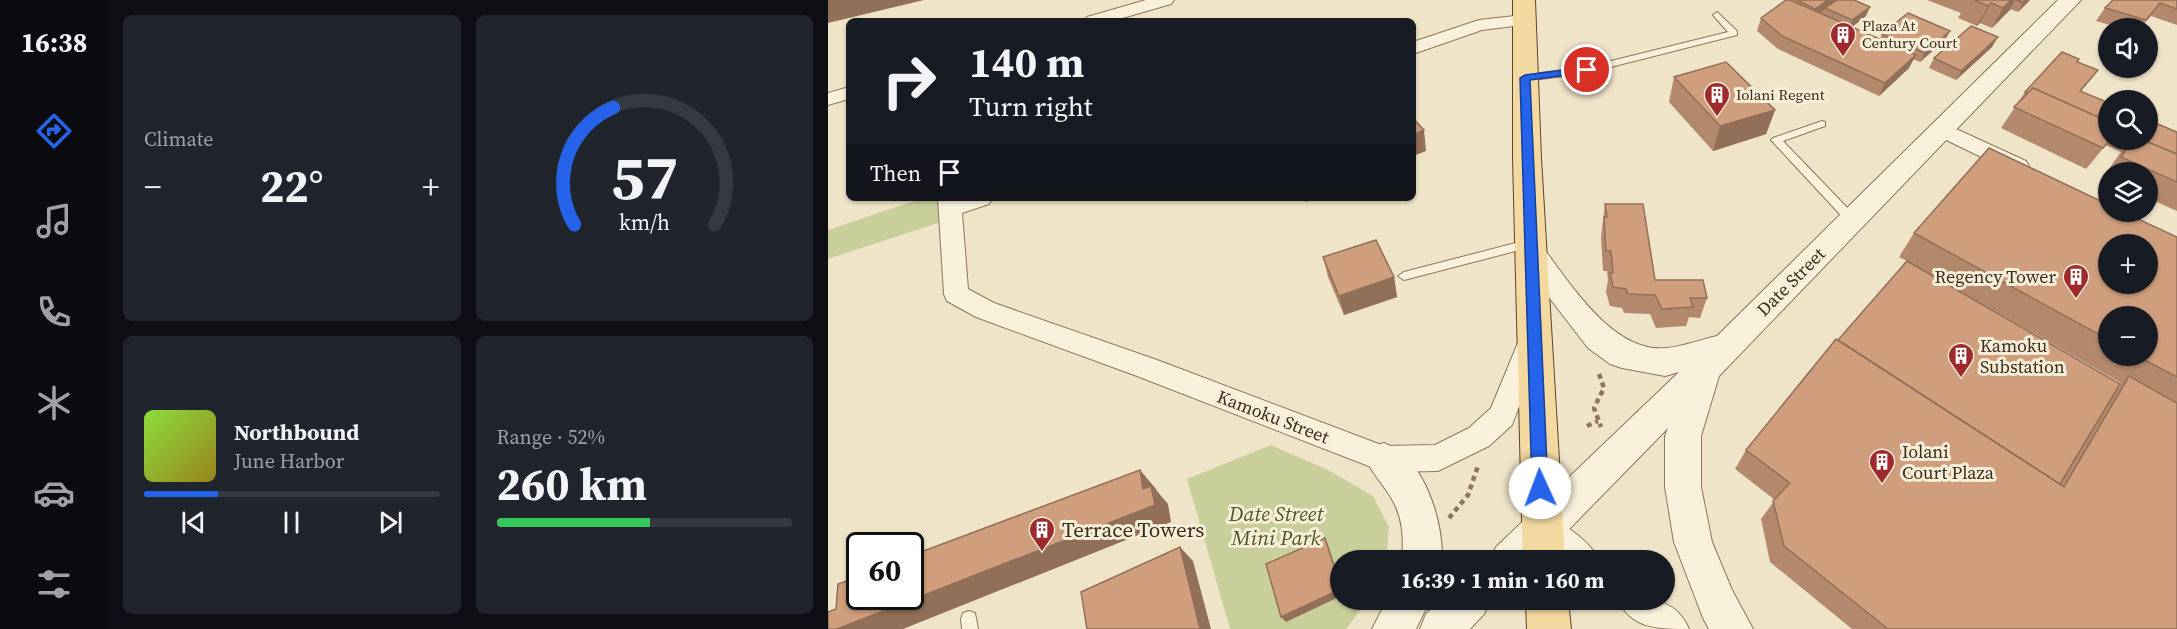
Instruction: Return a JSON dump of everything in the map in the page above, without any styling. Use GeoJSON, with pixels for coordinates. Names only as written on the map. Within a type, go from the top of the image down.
{"type":"FeatureCollection","features":[{"type":"Feature","properties":{"kind":"main road"},"geometry":{"type":"LineString","coordinates":[[1524,10],[1543,545]]}},
{"type":"Feature","properties":{"kind":"main road"},"geometry":{"type":"LineString","coordinates":[[1548,610],[1549,629]]}},
{"type":"Feature","properties":{"kind":"street"},"geometry":{"type":"LineString","coordinates":[[1101,18],[1137,4],[1165,0]]}},
{"type":"Feature","properties":{"kind":"street","name":"Date Street"},"geometry":{"type":"LineString","coordinates":[[1543,545],[1716,358],[2070,0]]}},
{"type":"Feature","properties":{"kind":"street"},"geometry":{"type":"LineString","coordinates":[[1416,47],[1524,10]]}},
{"type":"Feature","properties":{"kind":"street"},"geometry":{"type":"LineString","coordinates":[[828,99],[846,94]]}},
{"type":"Feature","properties":{"kind":"street"},"geometry":{"type":"LineString","coordinates":[[1943,130],[2034,174]]}},
{"type":"Feature","properties":{"kind":"street","name":"Kamoku Street"},"geometry":{"type":"LineString","coordinates":[[950,203],[956,294],[985,310],[1147,368],[1384,459],[1438,458],[1479,437],[1502,416],[1534,333]]}},
{"type":"Feature","properties":{"kind":"street"},"geometry":{"type":"LineString","coordinates":[[1531,248],[1566,300],[1599,339],[1622,354],[1665,362],[1716,358],[1683,436],[1683,487],[1693,542],[1717,604],[1732,629]]}},
{"type":"Feature","properties":{"kind":"street"},"geometry":{"type":"LineString","coordinates":[[1384,459],[1405,484],[1417,506],[1422,530],[1422,550]]}},
{"type":"Feature","properties":{"kind":"street"},"geometry":{"type":"LineString","coordinates":[[1393,629],[1404,610]]}},
{"type":"Feature","properties":{"kind":"street"},"geometry":{"type":"LineString","coordinates":[[1441,629],[1460,610]]}},
{"type":"Feature","properties":{"kind":"street"},"geometry":{"type":"LineString","coordinates":[[1647,610],[1672,629]]}},
{"type":"Feature","properties":{"kind":"lane"},"geometry":{"type":"LineString","coordinates":[[1525,78],[1587,70],[1734,33],[1717,15]]}},
{"type":"Feature","properties":{"kind":"lane"},"geometry":{"type":"LineString","coordinates":[[1822,124],[1776,140],[1852,220]]}},
{"type":"Feature","properties":{"kind":"lane"},"geometry":{"type":"LineString","coordinates":[[1404,276],[1531,248]]}},
{"type":"Feature","properties":{"kind":"path"},"geometry":{"type":"LineString","coordinates":[[1594,365],[1604,385],[1594,408],[1601,427]]}},
{"type":"Feature","properties":{"kind":"path"},"geometry":{"type":"LineString","coordinates":[[1587,426],[1598,421]]}},
{"type":"Feature","properties":{"kind":"path"},"geometry":{"type":"LineString","coordinates":[[1448,519],[1458,510],[1470,492],[1480,470],[1479,456]]}},
{"type":"Feature","properties":{"kind":"green space"},"geometry":{"type":"Polygon","coordinates":[[[914,201],[939,201],[944,221],[828,259],[828,230],[914,201]]]}},
{"type":"Feature","properties":{"kind":"green space","name":"Date Street Mini Park"},"geometry":{"type":"Polygon","coordinates":[[[1271,445],[1330,471],[1373,496],[1389,527],[1387,550],[1330,550],[1330,610],[1360,610],[1346,629],[1230,629],[1187,479],[1271,445]]]}},
{"type":"Feature","properties":{"kind":"building"},"geometry":{"type":"Polygon","coordinates":[[[1786,0],[1916,55],[1885,83],[1782,36],[1761,18],[1786,0]]]}},
{"type":"Feature","properties":{"kind":"building"},"geometry":{"type":"Polygon","coordinates":[[[1797,0],[1828,0],[1815,9],[1797,0]]]}},
{"type":"Feature","properties":{"kind":"building"},"geometry":{"type":"Polygon","coordinates":[[[1837,0],[1854,0],[1870,7],[1852,20],[1825,8],[1837,0]]]}},
{"type":"Feature","properties":{"kind":"building"},"geometry":{"type":"Polygon","coordinates":[[[1974,0],[2011,0],[2003,8],[1991,3],[1988,6],[1974,0]]]}},
{"type":"Feature","properties":{"kind":"building"},"geometry":{"type":"Polygon","coordinates":[[[2113,0],[2177,0],[2177,9],[2160,3],[2148,18],[2139,18],[2105,8],[2113,0]]]}},
{"type":"Feature","properties":{"kind":"building"},"geometry":{"type":"Polygon","coordinates":[[[1908,13],[1950,31],[1925,53],[1882,34],[1908,13]]]}},
{"type":"Feature","properties":{"kind":"building"},"geometry":{"type":"Polygon","coordinates":[[[1971,26],[1998,37],[1961,71],[1934,58],[1971,26]]]}},
{"type":"Feature","properties":{"kind":"building"},"geometry":{"type":"Polygon","coordinates":[[[2062,52],[2079,59],[2077,62],[2098,70],[2080,91],[2098,98],[2098,117],[2033,88],[2028,93],[2025,92],[2062,52]]]}},
{"type":"Feature","properties":{"kind":"building"},"geometry":{"type":"Polygon","coordinates":[[[1726,62],[1775,110],[1720,126],[1674,77],[1726,62]]]}},
{"type":"Feature","properties":{"kind":"building"},"geometry":{"type":"Polygon","coordinates":[[[2033,88],[2098,117],[2098,146],[2014,107],[2033,88]]]}},
{"type":"Feature","properties":{"kind":"building"},"geometry":{"type":"Polygon","coordinates":[[[1416,121],[1424,130],[1416,134],[1416,121]]]}},
{"type":"Feature","properties":{"kind":"building"},"geometry":{"type":"Polygon","coordinates":[[[2158,124],[2177,132],[2177,154],[2158,146],[2158,124]]]}},
{"type":"Feature","properties":{"kind":"building"},"geometry":{"type":"Polygon","coordinates":[[[2158,146],[2177,154],[2177,182],[2158,174],[2158,162],[2132,162],[2121,157],[2126,150],[2158,150],[2158,146]]]}},
{"type":"Feature","properties":{"kind":"building"},"geometry":{"type":"Polygon","coordinates":[[[1989,148],[2098,200],[2098,222],[2145,222],[2177,237],[2177,377],[2156,366],[2158,366],[2158,306],[2098,306],[2098,334],[1914,233],[1989,148]]]}},
{"type":"Feature","properties":{"kind":"building"},"geometry":{"type":"Polygon","coordinates":[[[1605,204],[1643,204],[1655,280],[1703,280],[1707,298],[1690,298],[1693,307],[1662,309],[1655,295],[1628,294],[1626,289],[1613,287],[1610,273],[1613,273],[1611,251],[1606,251],[1605,204]]]}},
{"type":"Feature","properties":{"kind":"building"},"geometry":{"type":"Polygon","coordinates":[[[1376,240],[1394,277],[1339,296],[1323,257],[1376,240]]]}},
{"type":"Feature","properties":{"kind":"building","name":"Kamoku Substation"},"geometry":{"type":"Polygon","coordinates":[[[1907,261],[2120,384],[2060,484],[1838,340],[1907,261]]]}},
{"type":"Feature","properties":{"kind":"building","name":"Iolani Court Plaza"},"geometry":{"type":"Polygon","coordinates":[[[1836,339],[2064,487],[2129,376],[2177,403],[2177,629],[1888,629],[1784,546],[1773,501],[1790,483],[1746,450],[1836,339]]]}},
{"type":"Feature","properties":{"kind":"building"},"geometry":{"type":"Polygon","coordinates":[[[1140,470],[1143,489],[1151,486],[1155,505],[924,595],[924,551],[1140,470]]]}},
{"type":"Feature","properties":{"kind":"building"},"geometry":{"type":"Polygon","coordinates":[[[1325,538],[1330,554],[1330,594],[1281,617],[1266,564],[1325,538]]]}},
{"type":"Feature","properties":{"kind":"building"},"geometry":{"type":"Polygon","coordinates":[[[1180,547],[1200,629],[1087,629],[1081,592],[1180,547]]]}},
{"type":"Feature","properties":{"kind":"building"},"geometry":{"type":"Polygon","coordinates":[[[846,581],[846,610],[886,610],[837,629],[828,629],[828,612],[836,609],[838,584],[846,581]]]}},
{"type":"Feature","properties":{"kind":"place","name":"Plaza At Century Court"},"geometry":{"type":"Point","coordinates":[1843,58]}},
{"type":"Feature","properties":{"kind":"place","name":"Iolani Regent"},"geometry":{"type":"Point","coordinates":[1717,118]}},
{"type":"Feature","properties":{"kind":"place","name":"Regency Tower"},"geometry":{"type":"Point","coordinates":[2076,300]}},
{"type":"Feature","properties":{"kind":"place","name":"Kamoku Substation"},"geometry":{"type":"Point","coordinates":[1961,379]}},
{"type":"Feature","properties":{"kind":"place","name":"Iolani Court Plaza"},"geometry":{"type":"Point","coordinates":[1882,485]}},
{"type":"Feature","properties":{"kind":"place","name":"Terrace Towers"},"geometry":{"type":"Point","coordinates":[1042,553]}},
{"type":"Feature","properties":{"kind":"route"},"geometry":{"type":"LineString","coordinates":[[1540,488],[1525,78],[1587,70]]}}]}
